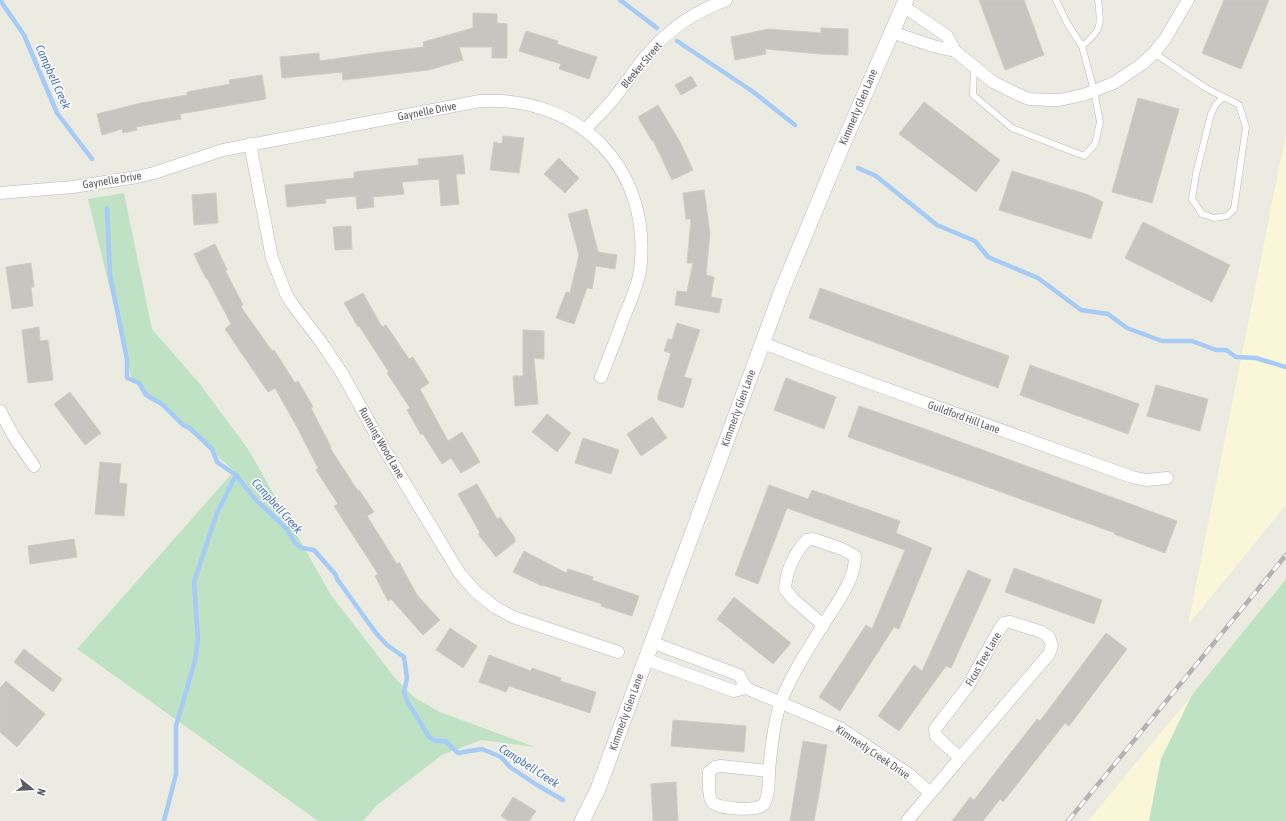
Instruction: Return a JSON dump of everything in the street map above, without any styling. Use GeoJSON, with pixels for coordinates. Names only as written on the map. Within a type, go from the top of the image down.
{"type":"FeatureCollection","features":[{"type":"Feature","properties":{"kind":"street","name":"Bleeker Street"},"geometry":{"type":"LineString","coordinates":[[585,130],[610,102],[647,54],[667,34],[688,19],[726,0]]}},
{"type":"Feature","properties":{"kind":"street"},"geometry":{"type":"LineString","coordinates":[[904,3],[947,36],[955,51],[993,82],[1029,99],[1059,100],[1083,95],[1114,83],[1142,64],[1154,52],[1174,25],[1188,0]]}},
{"type":"Feature","properties":{"kind":"street","name":"Kimmerly Glen Lane"},"geometry":{"type":"LineString","coordinates":[[582,821],[598,789],[651,642],[785,283],[904,3]]}},
{"type":"Feature","properties":{"kind":"street"},"geometry":{"type":"LineString","coordinates":[[891,32],[933,46],[955,51]]}},
{"type":"Feature","properties":{"kind":"street","name":"Gaynelle Drive"},"geometry":{"type":"LineString","coordinates":[[0,193],[73,187],[137,177],[154,173],[223,150],[250,144],[480,101],[516,101],[539,106],[566,118],[585,130],[604,147],[619,166],[625,177],[634,200],[640,225],[641,250],[639,273],[632,299],[601,377]]}},
{"type":"Feature","properties":{"kind":"street","name":"Running Wood Lane"},"geometry":{"type":"LineString","coordinates":[[250,144],[272,258],[286,294],[343,375],[383,447],[460,574],[476,592],[495,607],[513,617],[618,652]]}},
{"type":"Feature","properties":{"kind":"street","name":"Guildford Hill Lane"},"geometry":{"type":"LineString","coordinates":[[762,343],[1132,477],[1146,480],[1167,478]]}},
{"type":"Feature","properties":{"kind":"street"},"geometry":{"type":"LineString","coordinates":[[0,411],[13,436],[34,466]]}},
{"type":"Feature","properties":{"kind":"street"},"geometry":{"type":"LineString","coordinates":[[769,771],[721,766],[715,767],[709,772],[708,780],[711,800],[716,806],[725,808],[757,808],[763,805],[766,800],[769,771],[781,702],[801,661],[823,624],[850,578],[855,564],[855,556],[852,553],[813,539],[806,540],[792,561],[785,580],[785,589],[793,599],[823,624]]}},
{"type":"Feature","properties":{"kind":"street","name":"Ficus Tree Lane"},"geometry":{"type":"LineString","coordinates":[[906,821],[960,758],[1049,654],[1052,646],[1049,637],[1042,632],[1010,622],[1004,623],[968,686],[935,729],[936,736],[960,758]]}},
{"type":"Feature","properties":{"kind":"street","name":"Kimmerly Creek Drive"},"geometry":{"type":"LineString","coordinates":[[651,642],[739,675],[746,688]]}},
{"type":"Feature","properties":{"kind":"street","name":"Kimmerly Creek Drive"},"geometry":{"type":"LineString","coordinates":[[645,659],[734,690],[746,688],[840,728],[910,775],[930,793]]}},
{"type":"Feature","properties":{"kind":"lane"},"geometry":{"type":"LineString","coordinates":[[974,66],[973,95],[1012,128],[1084,156],[1095,144],[1100,122],[1094,91],[1082,46],[1067,22],[1056,0]]}},
{"type":"Feature","properties":{"kind":"lane"},"geometry":{"type":"LineString","coordinates":[[1082,46],[1094,37],[1100,25],[1098,0]]}},
{"type":"Feature","properties":{"kind":"lane"},"geometry":{"type":"LineString","coordinates":[[1154,52],[1210,90],[1224,97],[1239,105],[1246,126],[1234,209],[1227,216],[1214,218],[1202,214],[1192,199],[1196,174],[1211,114],[1216,104],[1224,97]]}},
{"type":"Feature","properties":{"kind":"shaded area"},"geometry":{"type":"Polygon","coordinates":[[[1286,133],[1286,505],[1188,625],[1240,364],[1286,133]]]}},
{"type":"Feature","properties":{"kind":"shaded area"},"geometry":{"type":"Polygon","coordinates":[[[1192,695],[1161,759],[1149,821],[1088,821],[1192,695]]]}},
{"type":"Feature","properties":{"kind":"green space"},"geometry":{"type":"Polygon","coordinates":[[[124,193],[152,329],[199,383],[248,449],[331,595],[395,678],[415,698],[440,712],[535,747],[481,740],[442,755],[377,805],[363,821],[318,821],[77,649],[234,471],[132,380],[88,199],[124,193]]]}},
{"type":"Feature","properties":{"kind":"green space"},"geometry":{"type":"Polygon","coordinates":[[[1286,579],[1286,821],[1149,821],[1161,759],[1192,695],[1286,579]]]}},
{"type":"Feature","properties":{"kind":"building"},"geometry":{"type":"Polygon","coordinates":[[[979,0],[1024,0],[1044,55],[1005,70],[979,0]]]}},
{"type":"Feature","properties":{"kind":"building"},"geometry":{"type":"Polygon","coordinates":[[[1224,0],[1269,0],[1241,69],[1202,53],[1224,0]]]}},
{"type":"Feature","properties":{"kind":"building"},"geometry":{"type":"Polygon","coordinates":[[[473,13],[497,14],[497,23],[507,24],[507,58],[492,58],[492,47],[459,47],[463,60],[429,70],[343,80],[342,72],[282,78],[280,57],[319,53],[320,61],[424,47],[423,42],[473,28],[473,13]]]}},
{"type":"Feature","properties":{"kind":"building"},"geometry":{"type":"Polygon","coordinates":[[[821,28],[848,29],[848,55],[765,49],[766,54],[735,60],[731,37],[768,29],[821,33],[821,28]]]}},
{"type":"Feature","properties":{"kind":"building"},"geometry":{"type":"Polygon","coordinates":[[[526,31],[558,41],[557,44],[597,57],[589,79],[559,69],[561,64],[519,51],[526,31]]]}},
{"type":"Feature","properties":{"kind":"building"},"geometry":{"type":"Polygon","coordinates":[[[262,75],[266,99],[180,114],[181,119],[136,127],[137,130],[123,133],[122,129],[102,135],[97,114],[141,103],[187,95],[187,92],[230,84],[229,80],[262,75]]]}},
{"type":"Feature","properties":{"kind":"building"},"geometry":{"type":"Polygon","coordinates":[[[691,76],[697,86],[681,95],[675,85],[691,76]]]}},
{"type":"Feature","properties":{"kind":"building"},"geometry":{"type":"Polygon","coordinates":[[[1138,98],[1179,109],[1152,203],[1112,192],[1138,98]]]}},
{"type":"Feature","properties":{"kind":"building"},"geometry":{"type":"Polygon","coordinates":[[[924,102],[1000,160],[976,192],[899,134],[924,102]]]}},
{"type":"Feature","properties":{"kind":"building"},"geometry":{"type":"Polygon","coordinates":[[[658,105],[680,142],[693,170],[672,180],[653,140],[652,141],[638,117],[658,105]]]}},
{"type":"Feature","properties":{"kind":"building"},"geometry":{"type":"Polygon","coordinates":[[[503,136],[524,138],[519,173],[490,170],[494,142],[502,144],[503,136]]]}},
{"type":"Feature","properties":{"kind":"building"},"geometry":{"type":"Polygon","coordinates":[[[463,155],[465,174],[456,174],[459,204],[441,206],[439,179],[402,182],[404,194],[373,197],[374,207],[357,209],[356,196],[325,199],[326,203],[287,207],[285,185],[354,178],[354,172],[419,165],[418,159],[463,155]]]}},
{"type":"Feature","properties":{"kind":"building"},"geometry":{"type":"Polygon","coordinates":[[[559,158],[579,178],[565,193],[544,174],[559,158]]]}},
{"type":"Feature","properties":{"kind":"building"},"geometry":{"type":"Polygon","coordinates":[[[1012,171],[1089,195],[1103,202],[1091,239],[999,210],[1012,171]]]}},
{"type":"Feature","properties":{"kind":"building"},"geometry":{"type":"Polygon","coordinates":[[[704,190],[710,233],[706,275],[714,277],[711,297],[722,299],[719,313],[675,305],[677,291],[687,292],[693,263],[687,263],[691,219],[686,219],[683,193],[704,190]]]}},
{"type":"Feature","properties":{"kind":"building"},"geometry":{"type":"Polygon","coordinates":[[[216,193],[218,223],[194,225],[192,195],[216,193]]]}},
{"type":"Feature","properties":{"kind":"building"},"geometry":{"type":"Polygon","coordinates":[[[587,209],[598,252],[617,255],[615,269],[596,266],[592,289],[587,288],[574,324],[556,318],[566,292],[570,293],[579,255],[568,214],[587,209]]]}},
{"type":"Feature","properties":{"kind":"building"},"geometry":{"type":"Polygon","coordinates":[[[1143,222],[1230,265],[1212,302],[1125,258],[1143,222]]]}},
{"type":"Feature","properties":{"kind":"building"},"geometry":{"type":"Polygon","coordinates":[[[351,226],[352,249],[335,250],[333,227],[351,226]]]}},
{"type":"Feature","properties":{"kind":"building"},"geometry":{"type":"Polygon","coordinates":[[[215,244],[227,270],[225,270],[243,305],[241,307],[272,351],[274,350],[295,383],[298,381],[313,407],[311,408],[331,447],[330,448],[358,491],[359,490],[374,512],[367,516],[397,564],[399,562],[417,595],[440,620],[423,635],[391,599],[388,601],[375,576],[378,574],[334,506],[338,504],[316,470],[318,468],[275,388],[268,392],[225,329],[231,324],[194,254],[215,244]]]}},
{"type":"Feature","properties":{"kind":"building"},"geometry":{"type":"Polygon","coordinates":[[[31,263],[34,287],[31,287],[33,306],[12,309],[6,267],[31,263]]]}},
{"type":"Feature","properties":{"kind":"building"},"geometry":{"type":"Polygon","coordinates":[[[820,288],[1009,356],[998,388],[809,318],[820,288]]]}},
{"type":"Feature","properties":{"kind":"building"},"geometry":{"type":"Polygon","coordinates":[[[363,293],[382,327],[386,325],[409,359],[413,357],[429,383],[420,389],[448,441],[462,432],[480,462],[461,473],[451,458],[442,464],[423,434],[421,435],[407,410],[410,408],[387,373],[389,372],[359,326],[358,327],[344,303],[363,293]]]}},
{"type":"Feature","properties":{"kind":"building"},"geometry":{"type":"Polygon","coordinates":[[[677,323],[700,330],[684,377],[692,379],[683,408],[658,400],[658,395],[671,353],[664,351],[668,339],[672,340],[677,323]]]}},
{"type":"Feature","properties":{"kind":"building"},"geometry":{"type":"Polygon","coordinates":[[[39,327],[40,341],[48,340],[53,380],[28,383],[22,330],[39,327]]]}},
{"type":"Feature","properties":{"kind":"building"},"geometry":{"type":"Polygon","coordinates":[[[523,330],[544,331],[544,359],[534,358],[538,404],[515,406],[513,376],[523,376],[523,330]]]}},
{"type":"Feature","properties":{"kind":"building"},"geometry":{"type":"Polygon","coordinates":[[[1030,365],[1139,404],[1128,434],[1020,395],[1030,365]]]}},
{"type":"Feature","properties":{"kind":"building"},"geometry":{"type":"Polygon","coordinates":[[[786,378],[836,397],[824,429],[774,410],[786,378]]]}},
{"type":"Feature","properties":{"kind":"building"},"geometry":{"type":"Polygon","coordinates":[[[1156,385],[1208,399],[1200,431],[1147,416],[1156,385]]]}},
{"type":"Feature","properties":{"kind":"building"},"geometry":{"type":"Polygon","coordinates":[[[70,392],[101,433],[85,445],[54,404],[70,392]]]}},
{"type":"Feature","properties":{"kind":"building"},"geometry":{"type":"Polygon","coordinates":[[[859,406],[1177,521],[1165,553],[1114,534],[1115,533],[848,437],[859,406]]]}},
{"type":"Feature","properties":{"kind":"building"},"geometry":{"type":"Polygon","coordinates":[[[547,414],[571,433],[557,452],[532,432],[547,414]]]}},
{"type":"Feature","properties":{"kind":"building"},"geometry":{"type":"Polygon","coordinates":[[[652,417],[667,438],[641,456],[627,434],[652,417]]]}},
{"type":"Feature","properties":{"kind":"building"},"geometry":{"type":"Polygon","coordinates":[[[583,438],[619,450],[611,474],[575,463],[583,438]]]}},
{"type":"Feature","properties":{"kind":"building"},"geometry":{"type":"Polygon","coordinates":[[[100,462],[121,464],[119,483],[127,484],[124,516],[95,514],[100,462]]]}},
{"type":"Feature","properties":{"kind":"building"},"geometry":{"type":"Polygon","coordinates":[[[477,484],[497,519],[500,517],[515,538],[515,542],[496,557],[478,534],[480,533],[458,494],[477,484]]]}},
{"type":"Feature","properties":{"kind":"building"},"geometry":{"type":"Polygon","coordinates":[[[769,485],[808,499],[812,490],[900,521],[896,533],[932,548],[899,629],[894,627],[840,711],[819,697],[866,625],[872,629],[905,550],[787,508],[758,584],[735,575],[769,485]]]}},
{"type":"Feature","properties":{"kind":"building"},"geometry":{"type":"Polygon","coordinates":[[[74,539],[77,557],[30,564],[28,546],[74,539]]]}},
{"type":"Feature","properties":{"kind":"building"},"geometry":{"type":"Polygon","coordinates":[[[524,551],[566,573],[568,569],[593,577],[592,580],[639,596],[632,616],[601,606],[602,604],[542,586],[513,572],[524,551]]]}},
{"type":"Feature","properties":{"kind":"building"},"geometry":{"type":"Polygon","coordinates":[[[1014,568],[1102,600],[1094,624],[1005,592],[1014,568]]]}},
{"type":"Feature","properties":{"kind":"building"},"geometry":{"type":"Polygon","coordinates":[[[968,570],[991,580],[951,668],[946,666],[899,731],[878,716],[914,665],[922,671],[968,570]]]}},
{"type":"Feature","properties":{"kind":"building"},"geometry":{"type":"Polygon","coordinates":[[[734,597],[791,643],[773,664],[717,619],[734,597]]]}},
{"type":"Feature","properties":{"kind":"building"},"geometry":{"type":"Polygon","coordinates":[[[450,628],[477,646],[463,668],[436,650],[450,628]]]}},
{"type":"Feature","properties":{"kind":"building"},"geometry":{"type":"Polygon","coordinates":[[[1106,633],[1127,649],[1069,726],[1065,723],[1003,802],[1000,799],[983,821],[952,821],[970,797],[974,800],[1037,719],[1040,721],[1106,633]]]}},
{"type":"Feature","properties":{"kind":"building"},"geometry":{"type":"Polygon","coordinates":[[[24,649],[62,679],[53,692],[14,662],[24,649]]]}},
{"type":"Feature","properties":{"kind":"building"},"geometry":{"type":"Polygon","coordinates":[[[489,655],[531,671],[532,668],[561,678],[560,681],[596,692],[590,713],[509,686],[506,692],[479,682],[489,655]]]}},
{"type":"Feature","properties":{"kind":"building"},"geometry":{"type":"Polygon","coordinates":[[[6,681],[45,714],[17,747],[0,732],[0,688],[6,681]]]}},
{"type":"Feature","properties":{"kind":"building"},"geometry":{"type":"Polygon","coordinates":[[[673,720],[746,726],[744,752],[671,746],[673,720]]]}},
{"type":"Feature","properties":{"kind":"building"},"geometry":{"type":"Polygon","coordinates":[[[803,741],[827,745],[814,821],[790,821],[803,741]]]}},
{"type":"Feature","properties":{"kind":"building"},"geometry":{"type":"Polygon","coordinates":[[[676,782],[678,821],[653,821],[651,784],[676,782]]]}},
{"type":"Feature","properties":{"kind":"building"},"geometry":{"type":"Polygon","coordinates":[[[513,797],[536,811],[529,821],[509,821],[501,816],[513,797]]]}},
{"type":"Feature","properties":{"kind":"waterway","name":"Campbell Creek"},"geometry":{"type":"LineString","coordinates":[[0,0],[24,35],[57,113],[92,159]]}},
{"type":"Feature","properties":{"kind":"waterway"},"geometry":{"type":"LineString","coordinates":[[620,0],[657,28]]}},
{"type":"Feature","properties":{"kind":"waterway"},"geometry":{"type":"LineString","coordinates":[[677,41],[752,91],[795,125]]}},
{"type":"Feature","properties":{"kind":"waterway"},"geometry":{"type":"LineString","coordinates":[[858,168],[876,176],[937,225],[975,241],[988,257],[1038,278],[1081,310],[1108,314],[1127,328],[1162,341],[1192,341],[1216,350],[1226,350],[1236,357],[1256,358],[1286,367]]}},
{"type":"Feature","properties":{"kind":"waterway","name":"Campbell Creek"},"geometry":{"type":"LineString","coordinates":[[107,208],[110,275],[127,360],[127,378],[139,383],[146,395],[162,404],[183,425],[191,429],[212,449],[217,462],[236,475],[255,499],[287,529],[295,543],[302,548],[314,550],[336,575],[337,579],[376,633],[387,645],[404,657],[407,678],[404,692],[407,701],[429,737],[436,741],[445,741],[458,753],[482,749],[501,757],[510,767],[563,800]]}},
{"type":"Feature","properties":{"kind":"waterway"},"geometry":{"type":"LineString","coordinates":[[164,821],[176,774],[176,726],[195,661],[198,639],[194,582],[217,513],[236,475]]}},
{"type":"Feature","properties":{"kind":"railway"},"geometry":{"type":"LineString","coordinates":[[1068,821],[1286,555]]}}]}
